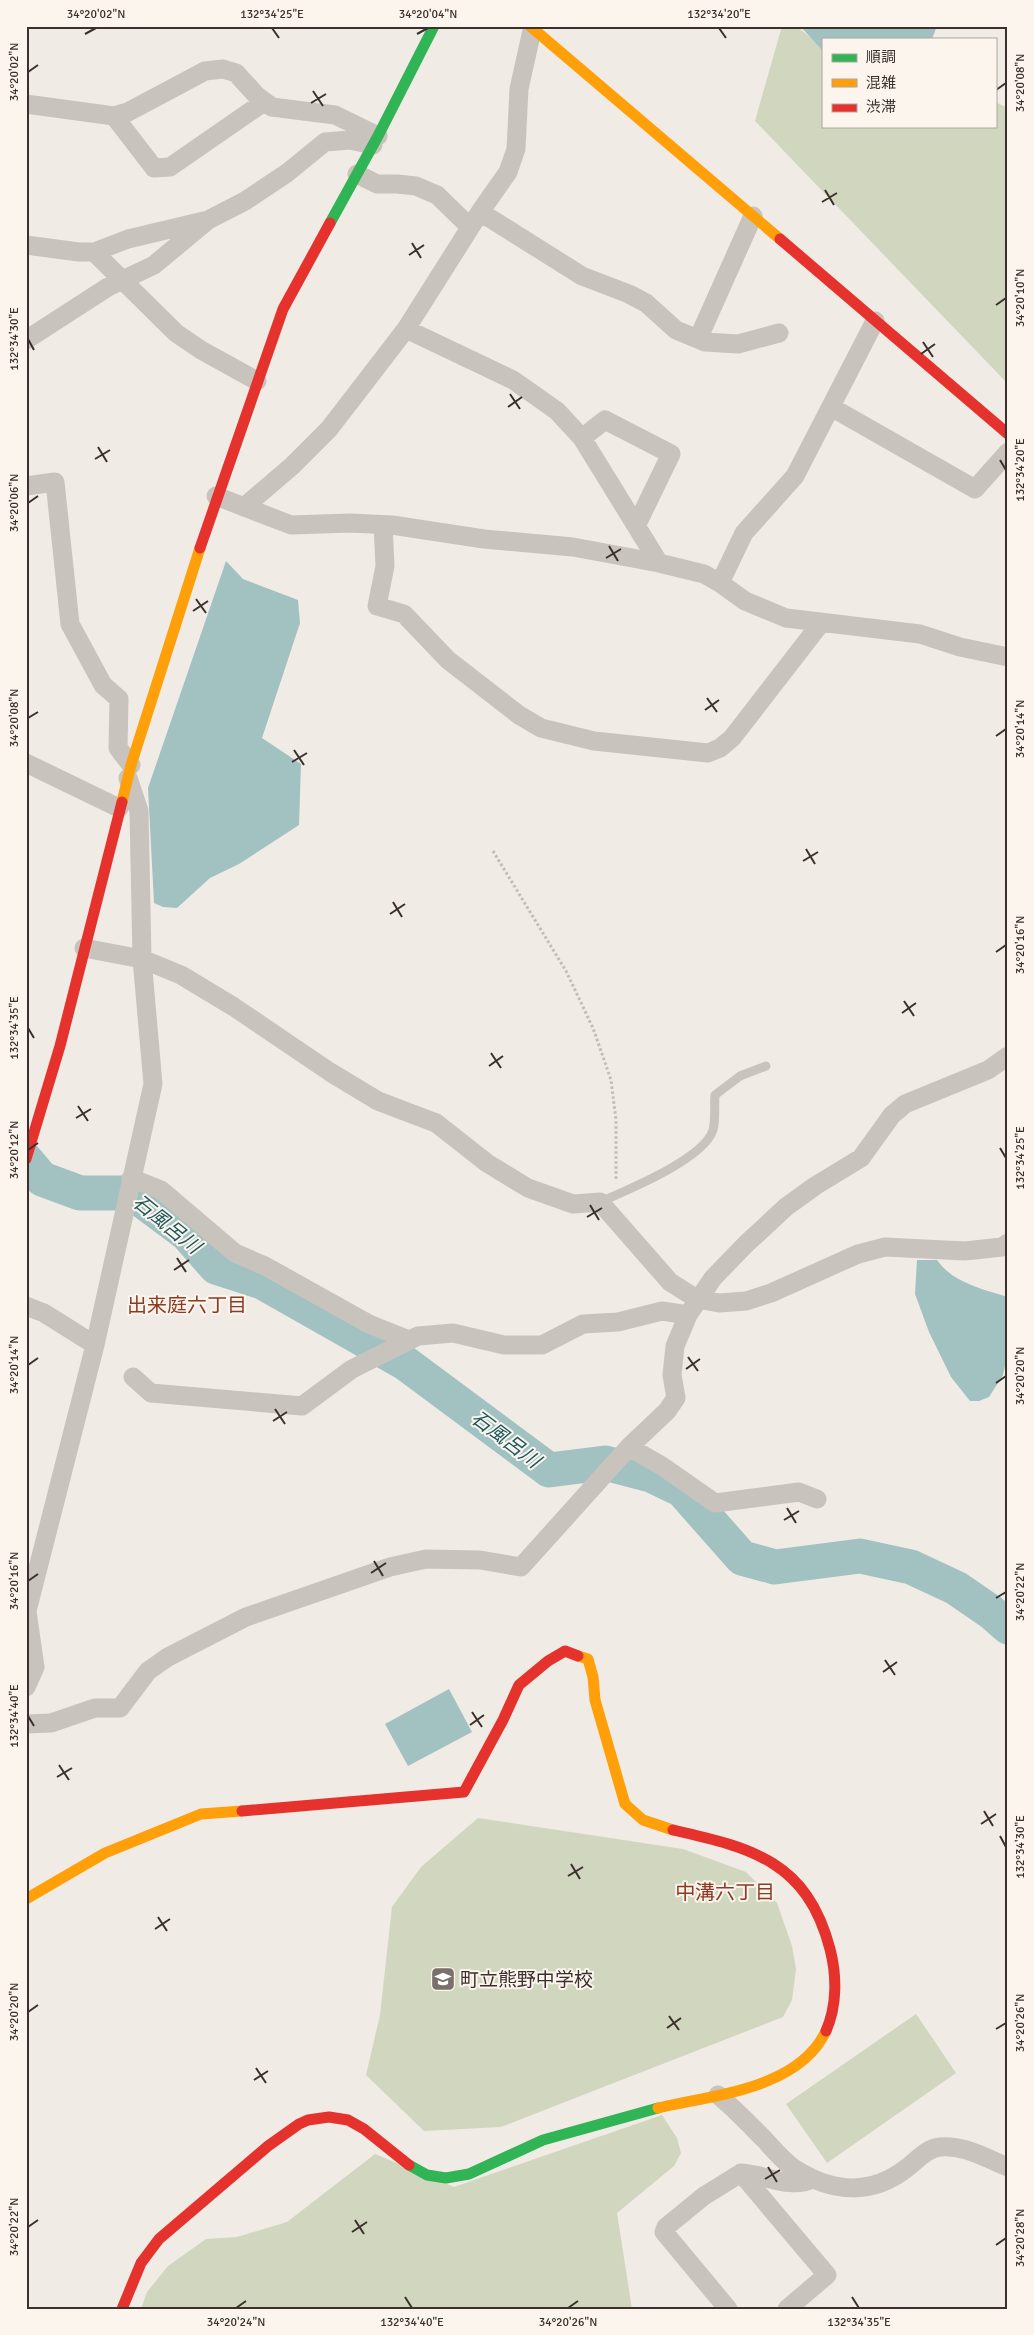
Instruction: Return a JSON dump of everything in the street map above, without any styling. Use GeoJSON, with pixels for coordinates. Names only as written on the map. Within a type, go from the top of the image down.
{"type":"FeatureCollection","features":[{"type":"Feature","properties":{"kind":"street"},"geometry":{"type":"LineString","coordinates":[[28,1154],[60,1046],[129,772],[216,496],[257,381],[283,310],[434,26]]}},
{"type":"Feature","properties":{"kind":"street"},"geometry":{"type":"LineString","coordinates":[[244,507],[292,466],[329,430],[406,330],[475,220],[508,172],[516,149],[519,88],[532,27],[1008,434]]}},
{"type":"Feature","properties":{"kind":"street"},"geometry":{"type":"LineString","coordinates":[[26,104],[114,116],[128,112],[205,71],[223,69],[236,73],[256,96],[272,107],[335,115],[375,140]]}},
{"type":"Feature","properties":{"kind":"street"},"geometry":{"type":"LineString","coordinates":[[114,116],[154,168],[170,167],[264,102]]}},
{"type":"Feature","properties":{"kind":"street"},"geometry":{"type":"LineString","coordinates":[[26,340],[108,287],[154,265],[208,220],[245,201],[287,173],[324,142],[375,140]]}},
{"type":"Feature","properties":{"kind":"street"},"geometry":{"type":"LineString","coordinates":[[357,174],[376,184],[416,186],[437,195],[475,220],[582,276],[629,294],[646,303],[676,330],[705,342],[738,344],[779,333]]}},
{"type":"Feature","properties":{"kind":"street"},"geometry":{"type":"LineString","coordinates":[[698,339],[753,216]]}},
{"type":"Feature","properties":{"kind":"street"},"geometry":{"type":"LineString","coordinates":[[26,245],[79,252],[94,252],[128,239],[208,220]]}},
{"type":"Feature","properties":{"kind":"street"},"geometry":{"type":"LineString","coordinates":[[94,252],[176,332],[202,350],[257,381]]}},
{"type":"Feature","properties":{"kind":"street"},"geometry":{"type":"LineString","coordinates":[[720,582],[744,533],[795,476],[875,321]]}},
{"type":"Feature","properties":{"kind":"street"},"geometry":{"type":"LineString","coordinates":[[406,330],[513,380],[557,411],[582,438],[659,563]]}},
{"type":"Feature","properties":{"kind":"street"},"geometry":{"type":"LineString","coordinates":[[831,407],[975,489],[1008,452]]}},
{"type":"Feature","properties":{"kind":"street"},"geometry":{"type":"LineString","coordinates":[[582,438],[605,420],[671,454],[636,526]]}},
{"type":"Feature","properties":{"kind":"street"},"geometry":{"type":"LineString","coordinates":[[26,486],[55,482],[70,624],[103,685],[120,699],[118,748],[129,772],[139,811],[142,959],[153,1084],[95,1345],[27,1611],[35,1667],[26,1688]]}},
{"type":"Feature","properties":{"kind":"street"},"geometry":{"type":"LineString","coordinates":[[216,496],[291,525],[350,523],[383,525],[484,540],[573,547],[659,563],[704,574],[720,582],[745,601],[786,618],[920,634],[960,647],[1008,656]]}},
{"type":"Feature","properties":{"kind":"street"},"geometry":{"type":"LineString","coordinates":[[383,525],[385,566],[377,606],[404,614],[448,660],[519,715],[541,728],[594,741],[708,753],[720,748],[732,738],[820,623]]}},
{"type":"Feature","properties":{"kind":"street"},"geometry":{"type":"LineString","coordinates":[[26,763],[119,808]]}},
{"type":"Feature","properties":{"kind":"street"},"geometry":{"type":"LineString","coordinates":[[84,948],[142,959],[181,975],[378,1101],[436,1123],[488,1163],[528,1188],[573,1204],[608,1199],[670,1282],[697,1299],[719,1302],[746,1301],[771,1293],[858,1254],[885,1247],[965,1251],[1006,1250]]}},
{"type":"Feature","properties":{"kind":"street"},"geometry":{"type":"LineString","coordinates":[[26,1724],[51,1723],[95,1708],[120,1708],[148,1671],[168,1657],[246,1617],[390,1567],[435,1559],[480,1560],[521,1567],[627,1450],[667,1411],[676,1398],[672,1375],[675,1346],[688,1315],[697,1299],[714,1278],[746,1244],[786,1207],[815,1186],[861,1158],[892,1115],[905,1104],[988,1070],[1008,1056]]}},
{"type":"Feature","properties":{"kind":"street"},"geometry":{"type":"LineString","coordinates":[[129,1188],[161,1190],[234,1253],[265,1266],[403,1343]]}},
{"type":"Feature","properties":{"kind":"street"},"geometry":{"type":"LineString","coordinates":[[26,1306],[44,1313],[95,1345]]}},
{"type":"Feature","properties":{"kind":"street"},"geometry":{"type":"LineString","coordinates":[[133,1376],[151,1393],[302,1406],[352,1369],[418,1336],[453,1333],[504,1345],[542,1345],[583,1324],[618,1322],[662,1311],[688,1315]]}},
{"type":"Feature","properties":{"kind":"street"},"geometry":{"type":"LineString","coordinates":[[627,1450],[662,1466],[715,1503],[799,1492],[818,1499]]}},
{"type":"Feature","properties":{"kind":"street"},"geometry":{"type":"LineString","coordinates":[[26,1898],[105,1853],[201,1814],[464,1792],[503,1720],[519,1685],[548,1661],[565,1651],[588,1658],[593,1677],[595,1700],[625,1804],[635,1816],[651,1825],[715,1838],[748,1849],[785,1869],[813,1904],[831,1956],[836,1997],[829,2029],[819,2046],[805,2061],[778,2078],[563,2134],[531,2145],[486,2169],[467,2175],[444,2178],[424,2175],[361,2126],[344,2118],[308,2120],[288,2133],[185,2214],[150,2249],[135,2272],[122,2309]]}},
{"type":"Feature","properties":{"kind":"street"},"geometry":{"type":"LineString","coordinates":[[718,2095],[793,2168],[812,2179],[831,2185],[853,2188],[878,2186],[890,2180],[924,2153],[937,2147],[966,2148],[1008,2167]]}},
{"type":"Feature","properties":{"kind":"street"},"geometry":{"type":"LineString","coordinates":[[728,2309],[664,2232],[666,2227],[704,2196],[741,2173],[757,2173],[787,2182],[802,2184],[812,2179]]}},
{"type":"Feature","properties":{"kind":"street"},"geometry":{"type":"LineString","coordinates":[[741,2173],[828,2275],[787,2309]]}},
{"type":"Feature","properties":{"kind":"lane"},"geometry":{"type":"LineString","coordinates":[[608,1199],[675,1166],[702,1146],[712,1130],[715,1094],[740,1076],[766,1066]]}},
{"type":"Feature","properties":{"kind":"path"},"geometry":{"type":"LineString","coordinates":[[493,851],[566,970],[596,1037],[611,1080],[618,1152],[608,1199]]}},
{"type":"Feature","properties":{"kind":"green space"},"geometry":{"type":"Polygon","coordinates":[[[782,26],[796,26],[822,46],[822,128],[996,128],[996,102],[1008,108],[1008,384],[755,121],[782,26]]]}},
{"type":"Feature","properties":{"kind":"green space"},"geometry":{"type":"Polygon","coordinates":[[[478,1818],[683,1849],[746,1872],[777,1903],[792,1946],[796,1969],[792,2000],[783,2017],[501,2127],[424,2131],[366,2075],[380,2015],[392,1907],[421,1867],[478,1818]]]}},
{"type":"Feature","properties":{"kind":"green space"},"geometry":{"type":"Polygon","coordinates":[[[916,2014],[956,2073],[827,2163],[786,2104],[916,2014]]]}},
{"type":"Feature","properties":{"kind":"green space"},"geometry":{"type":"Polygon","coordinates":[[[662,2115],[677,2138],[681,2153],[674,2166],[617,2213],[632,2309],[141,2309],[147,2292],[168,2266],[206,2239],[237,2237],[287,2222],[375,2154],[454,2187],[662,2115]]]}},
{"type":"Feature","properties":{"kind":"water"},"geometry":{"type":"Polygon","coordinates":[[[800,26],[937,26],[932,38],[822,38],[822,50],[800,26]]]}},
{"type":"Feature","properties":{"kind":"water"},"geometry":{"type":"Polygon","coordinates":[[[226,561],[243,579],[298,600],[300,623],[262,738],[301,764],[299,825],[239,864],[210,878],[177,908],[163,907],[154,903],[148,788],[226,561]]]}},
{"type":"Feature","properties":{"kind":"water"},"geometry":{"type":"Polygon","coordinates":[[[917,1260],[937,1260],[960,1280],[978,1288],[1008,1297],[1008,1352],[1003,1375],[989,1397],[979,1401],[970,1401],[951,1377],[929,1332],[915,1294],[917,1260]]]}},
{"type":"Feature","properties":{"kind":"water"},"geometry":{"type":"Polygon","coordinates":[[[449,1689],[472,1732],[408,1766],[385,1724],[449,1689]]]}},
{"type":"Feature","properties":{"kind":"waterway","name":"石風呂川"},"geometry":{"type":"LineString","coordinates":[[26,1160],[42,1179],[80,1193],[132,1193],[187,1234],[216,1267],[262,1282],[405,1363],[549,1470],[605,1463],[651,1475],[682,1490],[742,1558],[775,1567],[860,1556],[911,1567],[956,1588],[991,1612],[1008,1627]]}},
{"type":"Feature","properties":{"kind":"traffic: fast"},"geometry":{"type":"LineString","coordinates":[[330,223],[378,136],[434,26]]}},
{"type":"Feature","properties":{"kind":"traffic: fast"},"geometry":{"type":"LineString","coordinates":[[409,2165],[427,2175],[446,2178],[469,2174],[543,2140],[658,2108]]}},
{"type":"Feature","properties":{"kind":"traffic: slow"},"geometry":{"type":"LineString","coordinates":[[530,26],[780,239]]}},
{"type":"Feature","properties":{"kind":"traffic: slow"},"geometry":{"type":"LineString","coordinates":[[122,802],[131,765],[200,548]]}},
{"type":"Feature","properties":{"kind":"traffic: slow"},"geometry":{"type":"LineString","coordinates":[[578,1656],[588,1659],[593,1677],[595,1700],[625,1804],[643,1820],[673,1830]]}},
{"type":"Feature","properties":{"kind":"traffic: slow"},"geometry":{"type":"LineString","coordinates":[[26,1899],[105,1853],[201,1814],[242,1811]]}},
{"type":"Feature","properties":{"kind":"traffic: slow"},"geometry":{"type":"LineString","coordinates":[[658,2108],[728,2093],[775,2077],[796,2066],[813,2050],[826,2031]]}},
{"type":"Feature","properties":{"kind":"traffic: jam"},"geometry":{"type":"LineString","coordinates":[[200,548],[283,309],[330,223]]}},
{"type":"Feature","properties":{"kind":"traffic: jam"},"geometry":{"type":"LineString","coordinates":[[780,239],[1008,434]]}},
{"type":"Feature","properties":{"kind":"traffic: jam"},"geometry":{"type":"LineString","coordinates":[[26,1159],[60,1046],[122,802]]}},
{"type":"Feature","properties":{"kind":"traffic: jam"},"geometry":{"type":"LineString","coordinates":[[242,1811],[464,1792],[503,1720],[519,1685],[548,1661],[565,1651],[578,1656]]}},
{"type":"Feature","properties":{"kind":"traffic: jam"},"geometry":{"type":"LineString","coordinates":[[673,1830],[751,1852],[772,1863],[791,1877],[807,1896],[820,1919],[830,1949],[834,1970],[834,2001],[826,2031]]}},
{"type":"Feature","properties":{"kind":"traffic: jam"},"geometry":{"type":"LineString","coordinates":[[122,2309],[141,2263],[159,2239],[268,2146],[299,2124],[308,2120],[329,2117],[348,2120],[364,2129],[409,2165]]}},
{"type":"Feature","properties":{"kind":"place","name":"町立熊野中学校"},"geometry":{"type":"Point","coordinates":[443,1979]}},
{"type":"Feature","properties":{"kind":"district","name":"出来庭六丁目"},"geometry":{"type":"Point","coordinates":[187,1305]}},
{"type":"Feature","properties":{"kind":"district","name":"中溝六丁目"},"geometry":{"type":"Point","coordinates":[725,1892]}}]}
